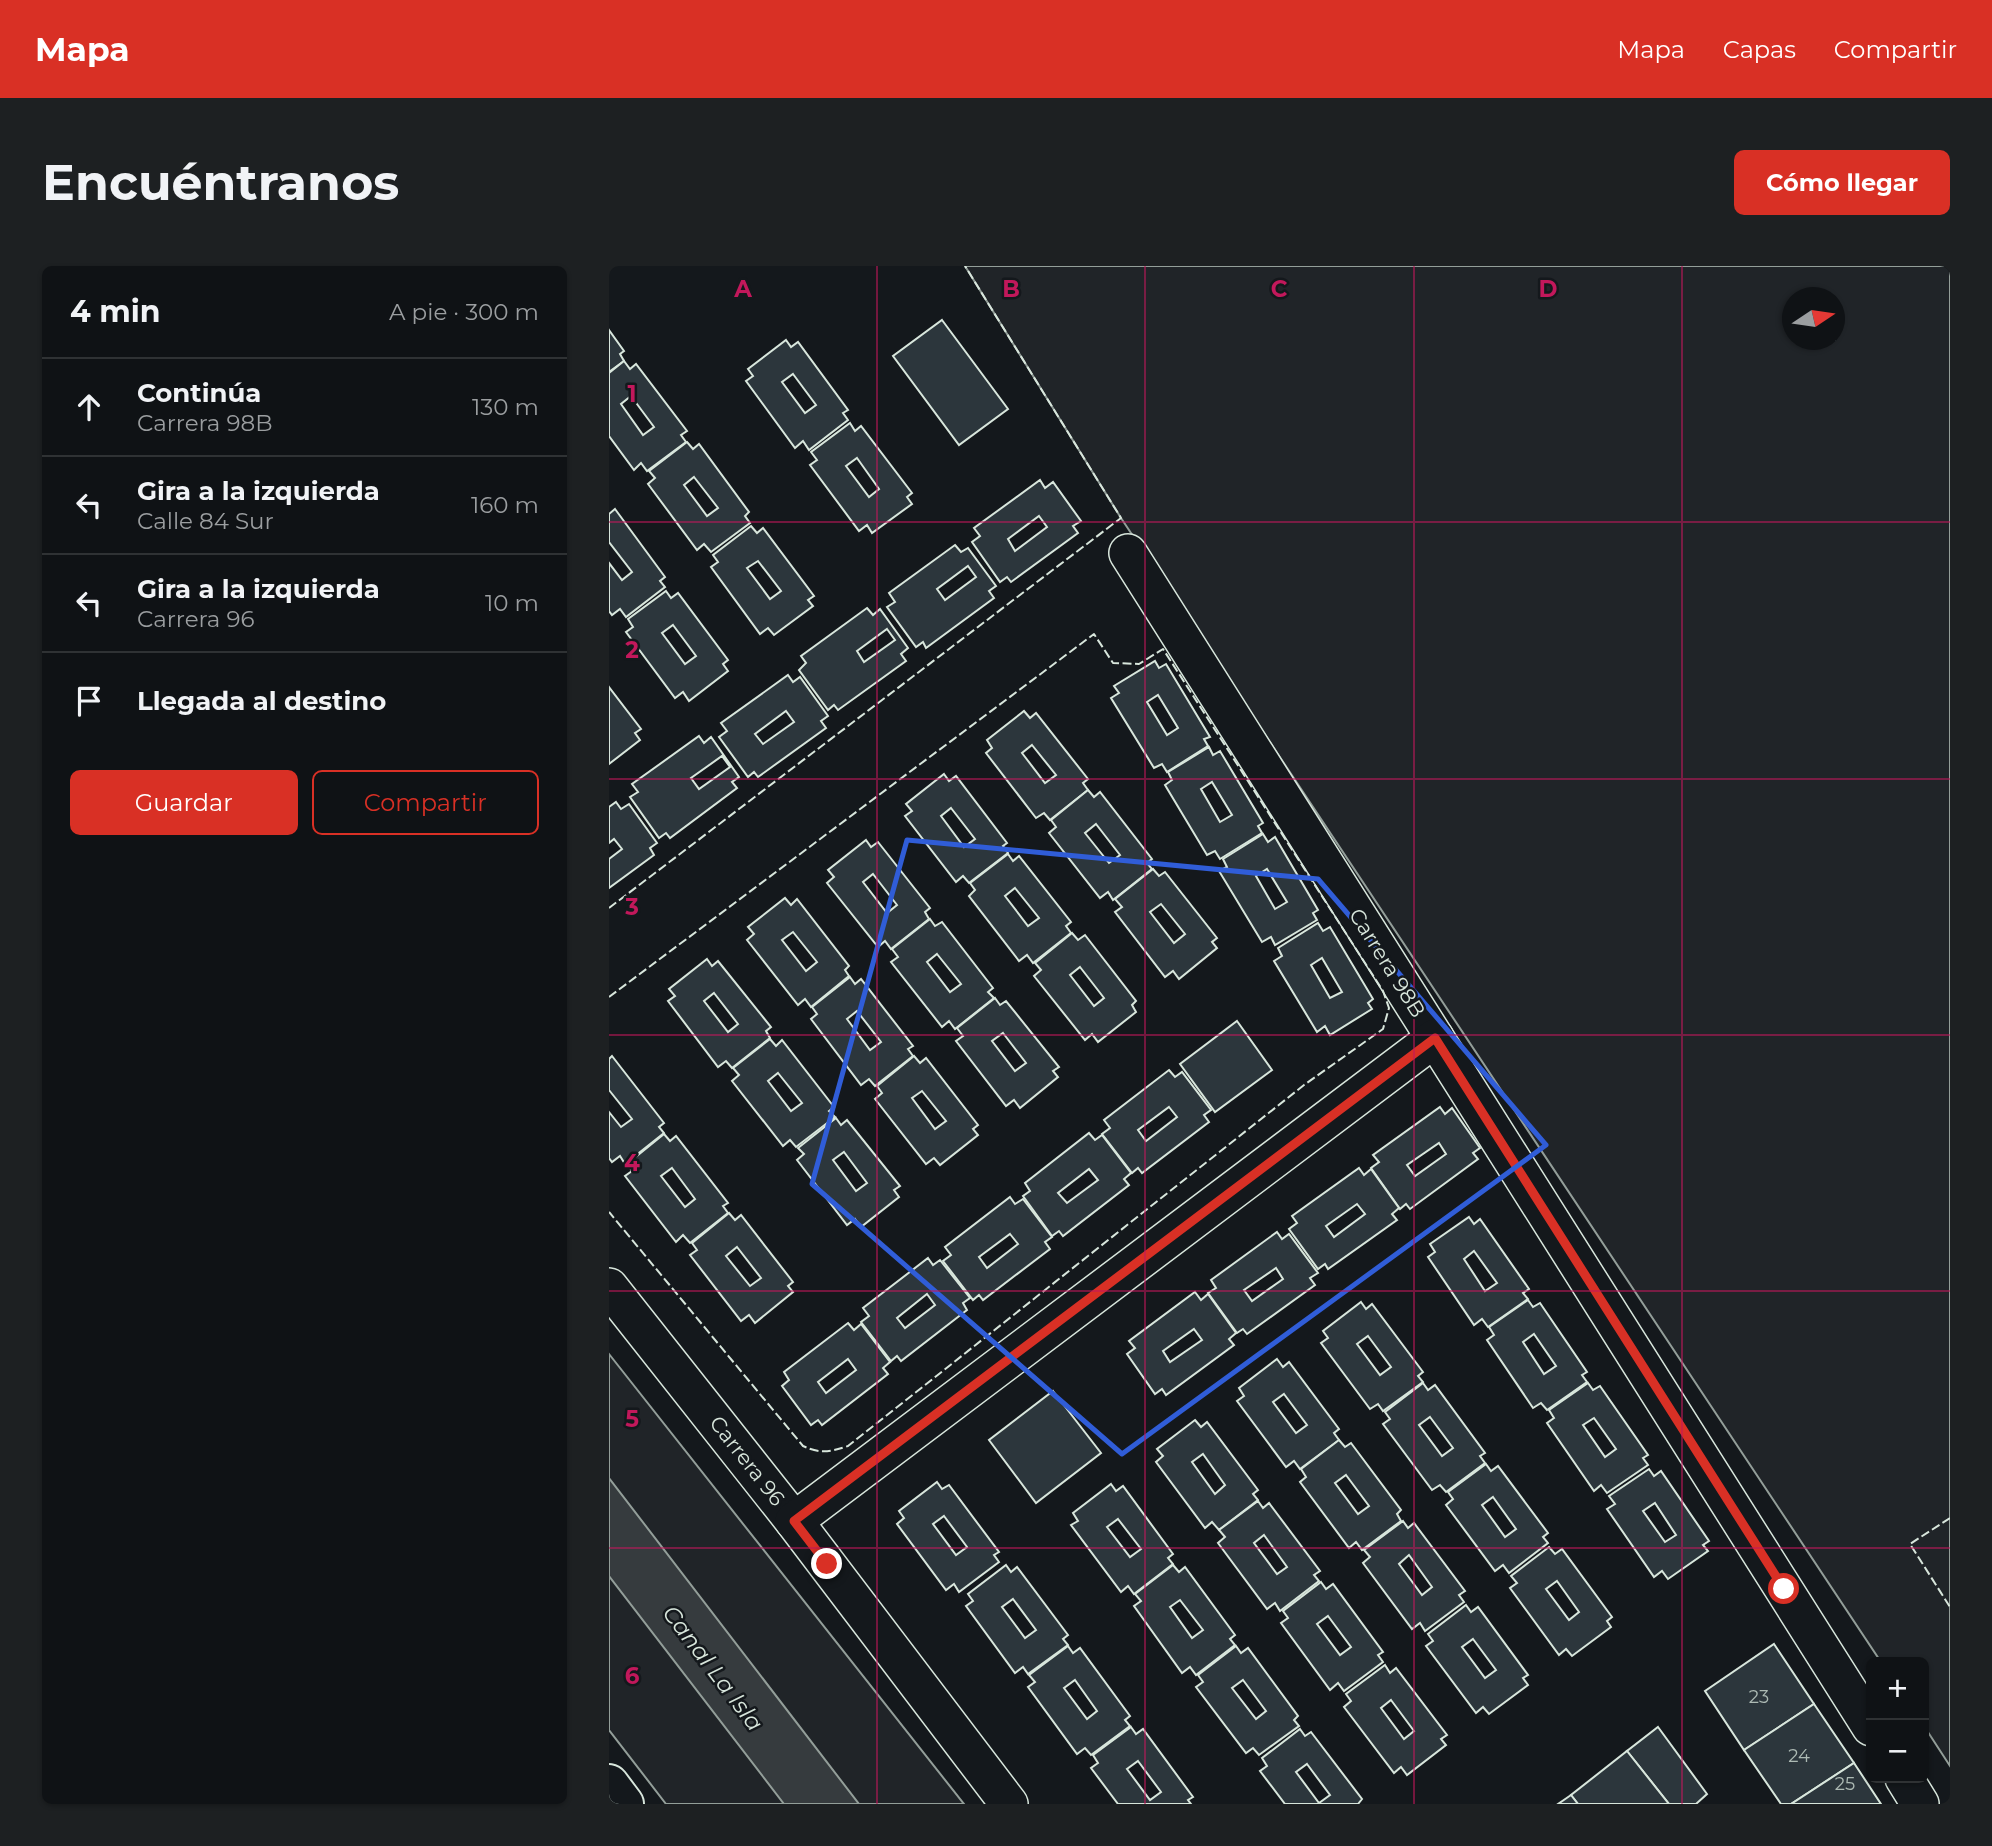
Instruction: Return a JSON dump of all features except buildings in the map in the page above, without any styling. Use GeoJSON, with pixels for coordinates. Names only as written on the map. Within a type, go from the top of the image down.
{"type":"FeatureCollection","features":[{"type":"Feature","properties":{"kind":"main road"},"geometry":{"type":"LineString","coordinates":[[609,1784],[624,1804]]}},
{"type":"Feature","properties":{"kind":"street","name":"Carrera 98B"},"geometry":{"type":"LineString","coordinates":[[1128,553],[1867,1720]]}},
{"type":"Feature","properties":{"kind":"street"},"geometry":{"type":"LineString","coordinates":[[794,1521],[1435,1038]]}},
{"type":"Feature","properties":{"kind":"street","name":"Carrera 96"},"geometry":{"type":"LineString","coordinates":[[609,1287],[794,1521],[1009,1804]]}},
{"type":"Feature","properties":{"kind":"street"},"geometry":{"type":"LineString","coordinates":[[1907,1783],[1920,1804]]}},
{"type":"Feature","properties":{"kind":"highlighted area"},"geometry":{"type":"Polygon","coordinates":[[[907,840],[1318,879],[1546,1145],[1122,1454],[812,1184],[907,840]]]}},
{"type":"Feature","properties":{"kind":"shaded area"},"geometry":{"type":"Polygon","coordinates":[[[965,266],[1950,266],[1950,1766],[1929,1734],[1929,1657],[1878,1657],[1121,518],[965,266]]]}},
{"type":"Feature","properties":{"kind":"shaded area"},"geometry":{"type":"Polygon","coordinates":[[[609,1354],[964,1804],[666,1804],[609,1730],[609,1354]]]}},
{"type":"Feature","properties":{"kind":"water","name":"Canal La Isla"},"geometry":{"type":"Polygon","coordinates":[[[609,1478],[859,1804],[784,1804],[609,1576],[609,1478]]]}},
{"type":"Feature","properties":{"kind":"fence"},"geometry":{"type":"LineString","coordinates":[[609,908],[1121,518],[965,266]]}},
{"type":"Feature","properties":{"kind":"fence"},"geometry":{"type":"LineString","coordinates":[[609,997],[1094,634],[1113,663],[1139,664],[1163,649],[1383,991],[1389,1008],[1383,1029],[1304,1085],[848,1446],[836,1450],[820,1451],[803,1446],[609,1212]]}},
{"type":"Feature","properties":{"kind":"fence"},"geometry":{"type":"LineString","coordinates":[[1950,1518],[1910,1544],[1950,1607]]}},
{"type":"Feature","properties":{"kind":"route"},"geometry":{"type":"LineString","coordinates":[[827,1564],[794,1521],[1435,1038],[1784,1589]]}}]}
